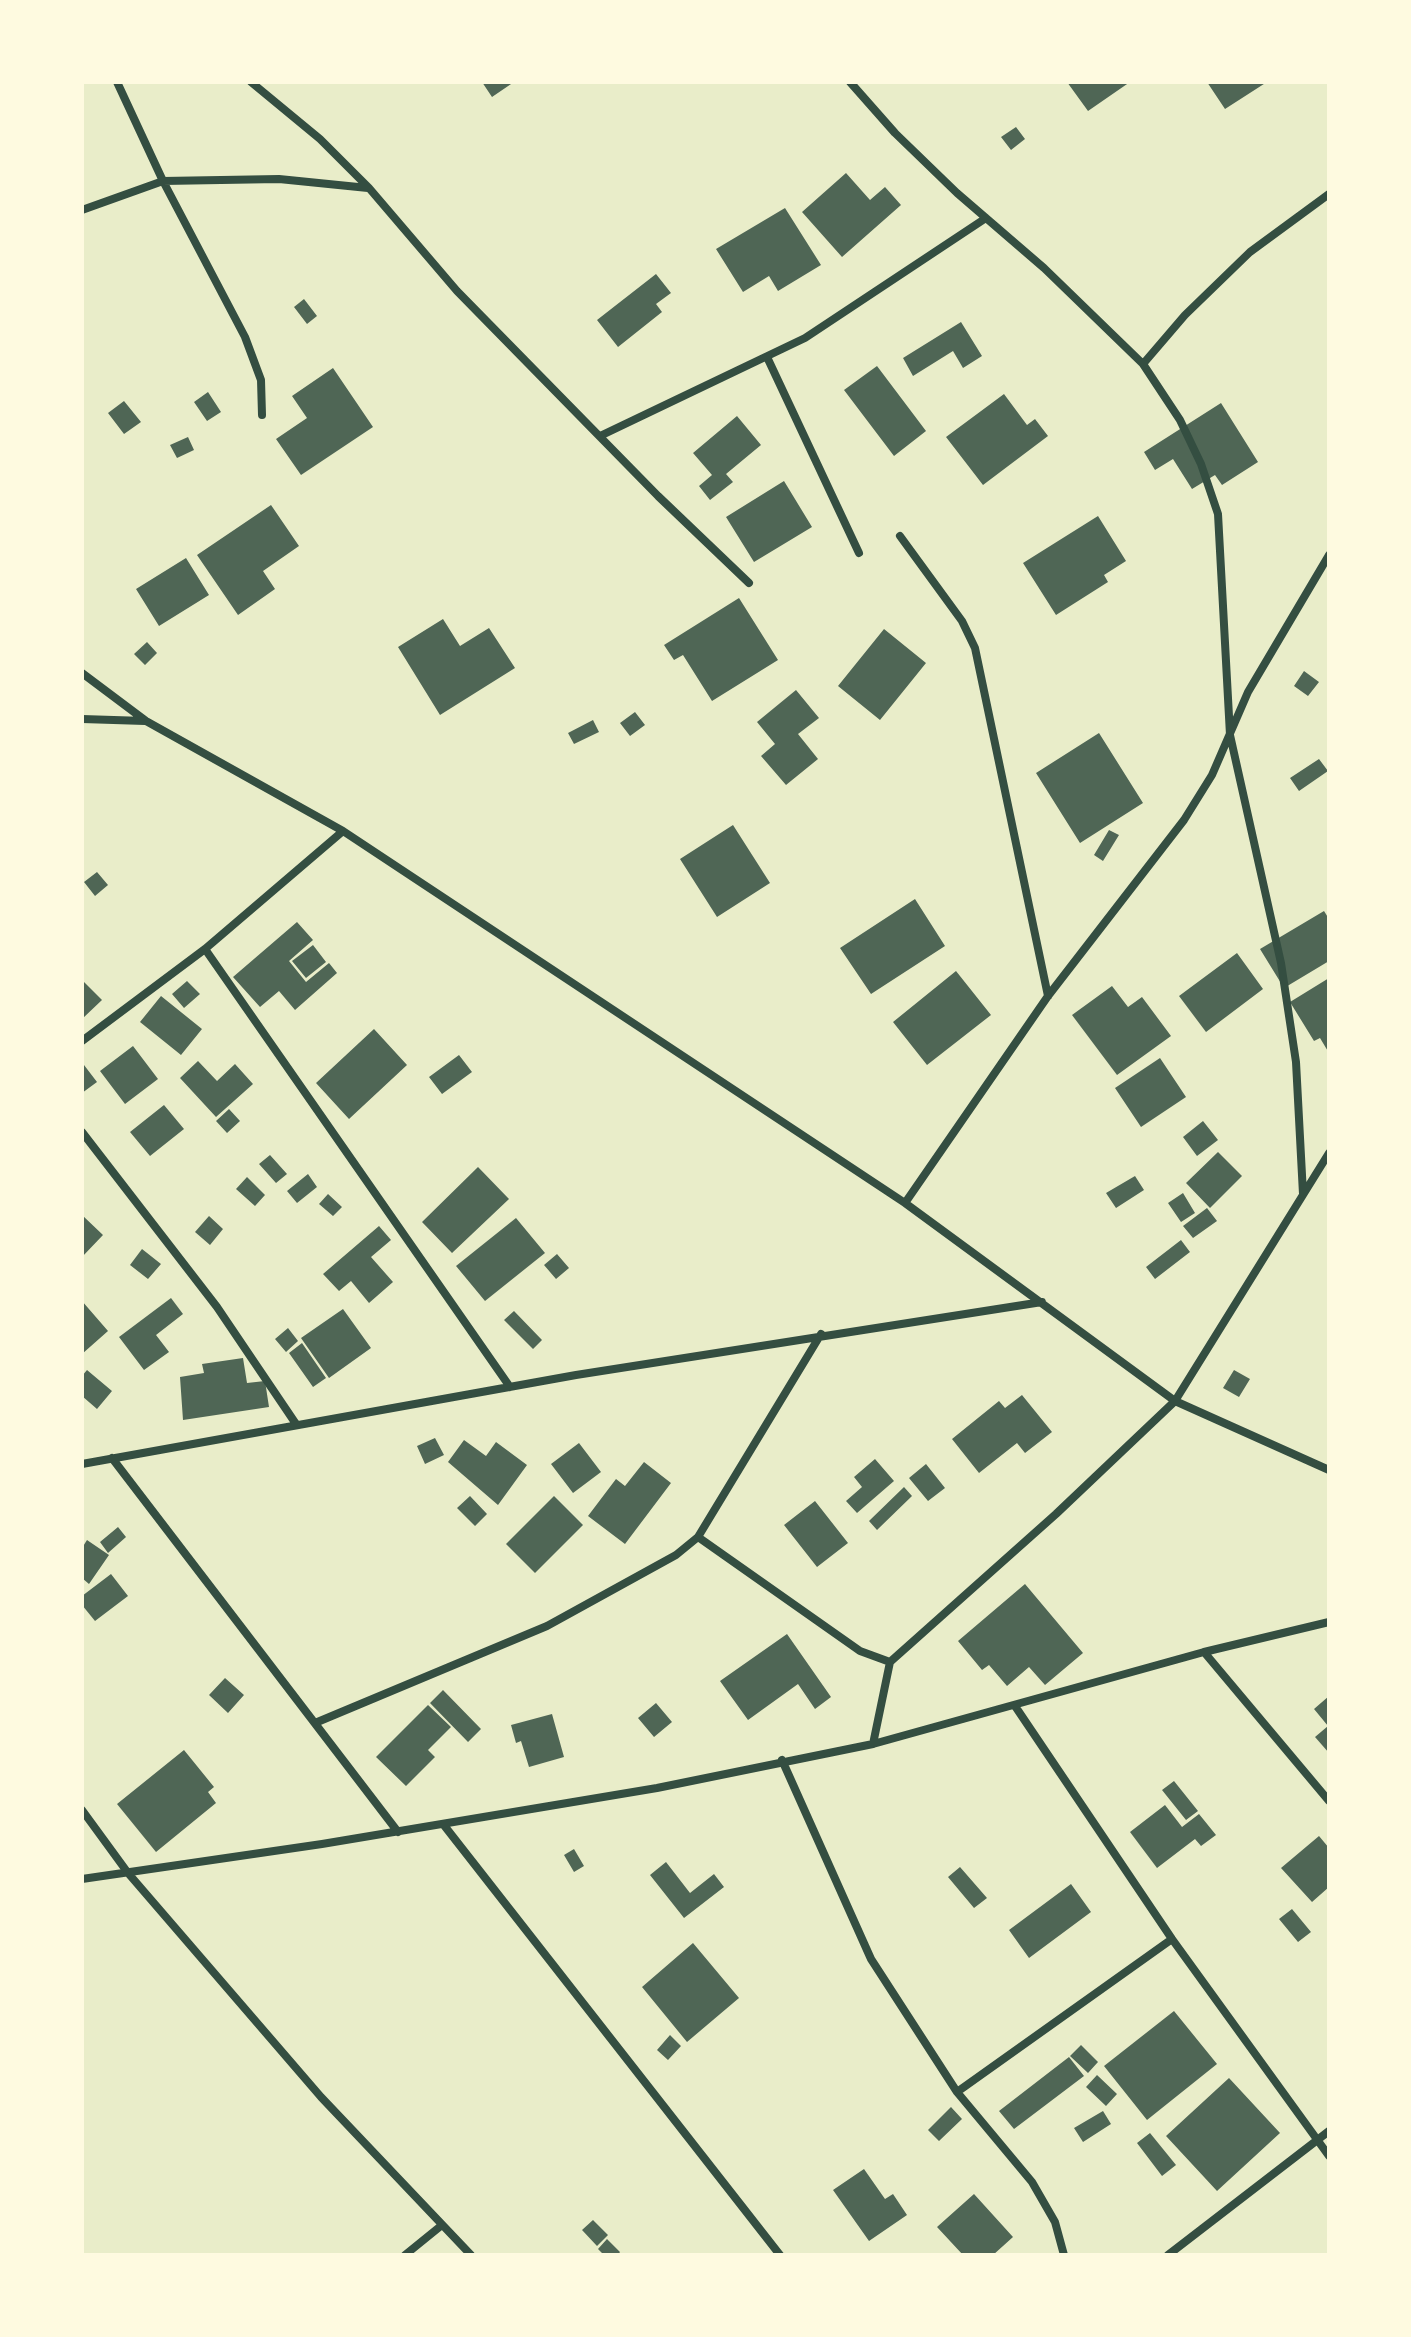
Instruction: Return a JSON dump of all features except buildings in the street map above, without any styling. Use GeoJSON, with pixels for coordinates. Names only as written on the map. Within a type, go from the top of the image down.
{"type":"FeatureCollection","features":[{"type":"Feature","properties":{"kind":"street"},"geometry":{"type":"LineString","coordinates":[[117,82],[163,181],[245,337],[261,380],[262,415]]}},
{"type":"Feature","properties":{"kind":"street"},"geometry":{"type":"LineString","coordinates":[[251,82],[320,139],[369,188],[457,291],[749,583]]}},
{"type":"Feature","properties":{"kind":"street"},"geometry":{"type":"LineString","coordinates":[[850,82],[895,133],[1143,364],[1180,420],[1201,464],[1218,514],[1230,735],[1281,963],[1296,1062],[1303,1194]]}},
{"type":"Feature","properties":{"kind":"street"},"geometry":{"type":"LineString","coordinates":[[82,210],[163,181],[279,179],[369,188]]}},
{"type":"Feature","properties":{"kind":"street"},"geometry":{"type":"LineString","coordinates":[[1143,364],[1185,315],[1250,252],[1329,194]]}},
{"type":"Feature","properties":{"kind":"street"},"geometry":{"type":"LineString","coordinates":[[600,436],[805,338],[986,218]]}},
{"type":"Feature","properties":{"kind":"street"},"geometry":{"type":"LineString","coordinates":[[767,357],[859,553]]}},
{"type":"Feature","properties":{"kind":"street"},"geometry":{"type":"LineString","coordinates":[[900,536],[947,598],[975,648],[1048,996]]}},
{"type":"Feature","properties":{"kind":"street"},"geometry":{"type":"LineString","coordinates":[[905,1203],[1048,996],[1184,820],[1212,775],[1248,692],[1329,555]]}},
{"type":"Feature","properties":{"kind":"street"},"geometry":{"type":"LineString","coordinates":[[82,673],[146,721],[343,831],[905,1203],[1175,1401],[1329,1470]]}},
{"type":"Feature","properties":{"kind":"street"},"geometry":{"type":"LineString","coordinates":[[82,719],[146,721]]}},
{"type":"Feature","properties":{"kind":"street"},"geometry":{"type":"LineString","coordinates":[[82,1041],[205,949],[343,831]]}},
{"type":"Feature","properties":{"kind":"street"},"geometry":{"type":"LineString","coordinates":[[205,949],[510,1387]]}},
{"type":"Feature","properties":{"kind":"street"},"geometry":{"type":"LineString","coordinates":[[82,1132],[217,1307],[296,1424]]}},
{"type":"Feature","properties":{"kind":"street"},"geometry":{"type":"LineString","coordinates":[[873,1744],[890,1662],[1056,1514],[1175,1401],[1329,1153]]}},
{"type":"Feature","properties":{"kind":"street"},"geometry":{"type":"LineString","coordinates":[[84,1461],[821,1334],[1042,1302]]}},
{"type":"Feature","properties":{"kind":"street"},"geometry":{"type":"LineString","coordinates":[[315,1723],[547,1626],[676,1555],[698,1537],[821,1334]]}},
{"type":"Feature","properties":{"kind":"street"},"geometry":{"type":"LineString","coordinates":[[112,1458],[398,1832]]}},
{"type":"Feature","properties":{"kind":"street"},"geometry":{"type":"LineString","coordinates":[[698,1537],[860,1651],[890,1662]]}},
{"type":"Feature","properties":{"kind":"street"},"geometry":{"type":"LineString","coordinates":[[82,1879],[398,1832],[657,1788],[782,1760],[873,1744],[1204,1652],[1329,1622]]}},
{"type":"Feature","properties":{"kind":"street"},"geometry":{"type":"LineString","coordinates":[[1204,1652],[1329,1801]]}},
{"type":"Feature","properties":{"kind":"street"},"geometry":{"type":"LineString","coordinates":[[1015,1706],[1172,1939],[1329,2156]]}},
{"type":"Feature","properties":{"kind":"street"},"geometry":{"type":"LineString","coordinates":[[782,1760],[871,1959],[957,2092],[1032,2182],[1055,2222],[1064,2255]]}},
{"type":"Feature","properties":{"kind":"street"},"geometry":{"type":"LineString","coordinates":[[82,1810],[128,1873],[321,2097],[471,2255]]}},
{"type":"Feature","properties":{"kind":"street"},"geometry":{"type":"LineString","coordinates":[[443,1824],[780,2255]]}},
{"type":"Feature","properties":{"kind":"street"},"geometry":{"type":"LineString","coordinates":[[957,2092],[1172,1939]]}},
{"type":"Feature","properties":{"kind":"street"},"geometry":{"type":"LineString","coordinates":[[1168,2255],[1329,2131]]}},
{"type":"Feature","properties":{"kind":"street"},"geometry":{"type":"LineString","coordinates":[[405,2255],[442,2225]]}}]}
